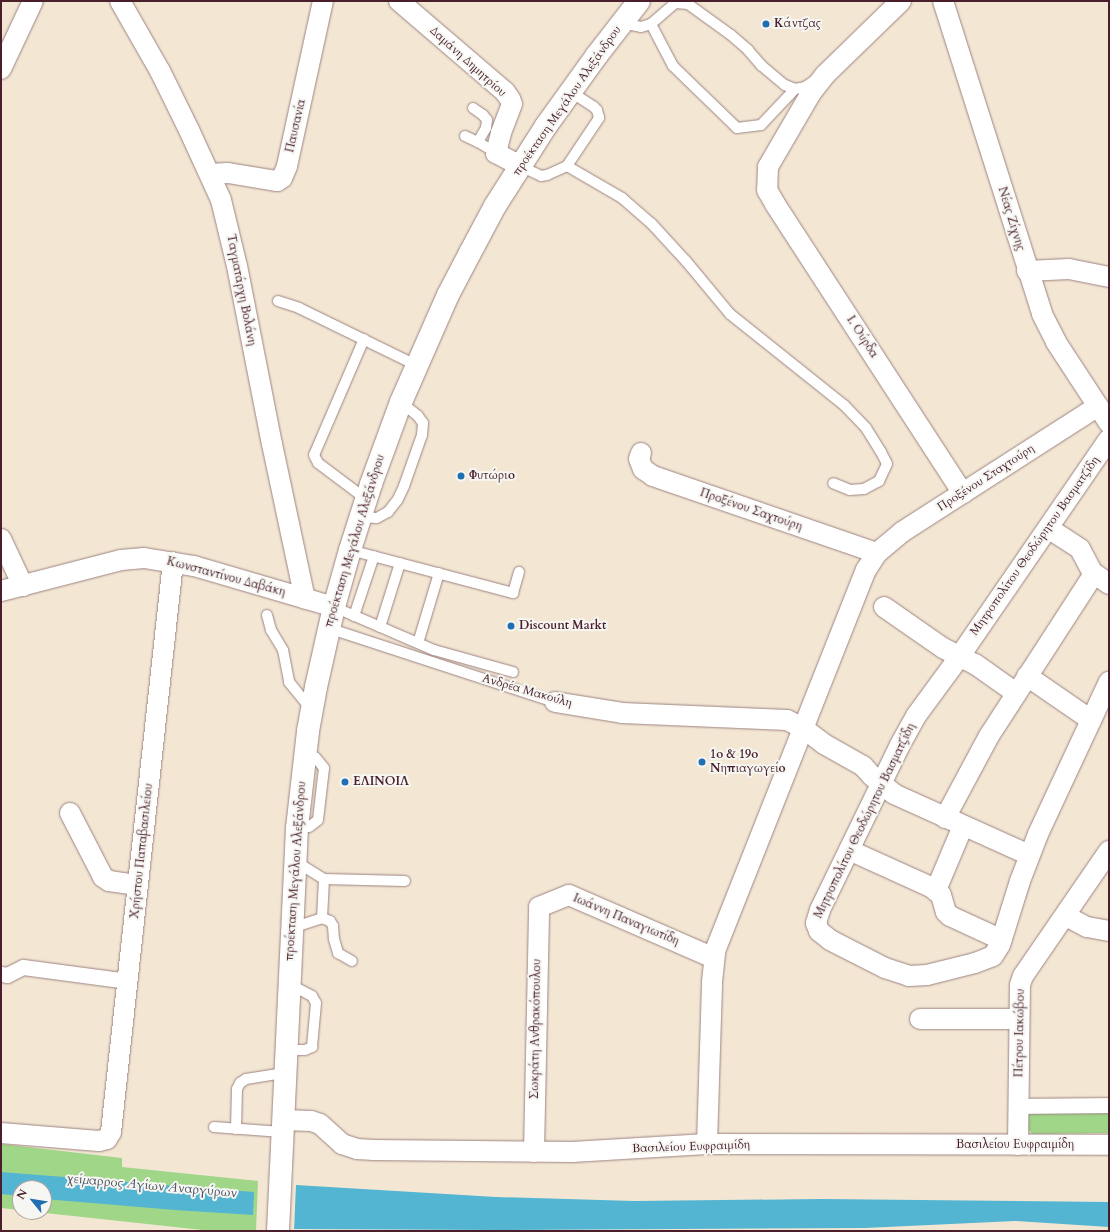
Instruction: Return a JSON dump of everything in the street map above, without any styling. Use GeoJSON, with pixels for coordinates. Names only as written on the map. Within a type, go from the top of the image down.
{"type":"FeatureCollection","features":[{"type":"Feature","properties":{"kind":"main road","name":"προέκταση Μεγάλου Αλεξάνδρου"},"geometry":{"type":"LineString","coordinates":[[278,1231],[291,928],[301,784],[312,709],[331,618],[350,550],[363,508],[401,402],[416,365],[459,274],[495,206],[520,166],[571,92],[621,23],[639,1]]}},
{"type":"Feature","properties":{"kind":"street"},"geometry":{"type":"LineString","coordinates":[[1,69],[34,1]]}},
{"type":"Feature","properties":{"kind":"street","name":"Ταγματάρχη Βολάνη"},"geometry":{"type":"LineString","coordinates":[[120,1],[160,71],[210,174],[220,200],[232,239],[270,436],[305,599]]}},
{"type":"Feature","properties":{"kind":"street","name":"Παυσανία"},"geometry":{"type":"LineString","coordinates":[[210,174],[228,173],[277,181],[282,178],[287,166],[323,1]]}},
{"type":"Feature","properties":{"kind":"street","name":"Δαμάνη Δημητρίου"},"geometry":{"type":"LineString","coordinates":[[399,1],[505,92],[510,99],[512,104],[501,133],[496,153]]}},
{"type":"Feature","properties":{"kind":"street"},"geometry":{"type":"LineString","coordinates":[[825,75],[901,1]]}},
{"type":"Feature","properties":{"kind":"street","name":"Νέας Ζίχνης"},"geometry":{"type":"LineString","coordinates":[[943,1],[1027,271],[1046,326],[1109,424]]}},
{"type":"Feature","properties":{"kind":"street","name":"Ι. Ούρδα"},"geometry":{"type":"LineString","coordinates":[[825,75],[811,93],[774,156],[768,168],[766,179],[767,190],[963,493]]}},
{"type":"Feature","properties":{"kind":"street"},"geometry":{"type":"LineString","coordinates":[[496,153],[520,166]]}},
{"type":"Feature","properties":{"kind":"street"},"geometry":{"type":"LineString","coordinates":[[1027,271],[1069,269],[1109,276]]}},
{"type":"Feature","properties":{"kind":"street","name":"Προξένου Σταχτούρη"},"geometry":{"type":"LineString","coordinates":[[877,553],[899,534],[1098,406]]}},
{"type":"Feature","properties":{"kind":"street","name":"Μητροπολίτου Θεοδώρητου Βασματζίδη"},"geometry":{"type":"LineString","coordinates":[[997,948],[974,963],[927,975],[909,976],[885,968],[822,935],[816,927],[818,916],[849,850],[916,716],[960,656],[1109,439]]}},
{"type":"Feature","properties":{"kind":"street","name":"Προξένου Σαχτούρη"},"geometry":{"type":"LineString","coordinates":[[641,453],[639,460],[643,469],[654,476],[877,553]]}},
{"type":"Feature","properties":{"kind":"street"},"geometry":{"type":"LineString","coordinates":[[945,818],[979,753],[1027,676],[1102,579],[1080,549],[1048,528]]}},
{"type":"Feature","properties":{"kind":"street"},"geometry":{"type":"LineString","coordinates":[[1,539],[23,586]]}},
{"type":"Feature","properties":{"kind":"street"},"geometry":{"type":"LineString","coordinates":[[707,1144],[714,958],[723,929],[860,583],[877,553]]}},
{"type":"Feature","properties":{"kind":"street","name":"Κωνσταντίνου Δαβάκη"},"geometry":{"type":"LineString","coordinates":[[1,591],[128,559],[154,558],[194,566],[305,599],[331,618]]}},
{"type":"Feature","properties":{"kind":"street","name":"Χρήστου Παπαβασιλείου"},"geometry":{"type":"LineString","coordinates":[[1,1133],[94,1141],[107,1139],[112,1125],[173,562]]}},
{"type":"Feature","properties":{"kind":"street"},"geometry":{"type":"LineString","coordinates":[[884,607],[943,648],[975,664],[1016,693]]}},
{"type":"Feature","properties":{"kind":"street"},"geometry":{"type":"LineString","coordinates":[[1027,676],[1091,720]]}},
{"type":"Feature","properties":{"kind":"street"},"geometry":{"type":"LineString","coordinates":[[849,850],[936,890],[941,895],[946,912],[950,916],[997,948],[1029,855],[1109,682]]}},
{"type":"Feature","properties":{"kind":"street","name":"Ανδρέα Μακούλη"},"geometry":{"type":"LineString","coordinates":[[555,702],[622,713],[782,720],[803,728],[824,744],[863,766],[894,794],[1029,855]]}},
{"type":"Feature","properties":{"kind":"street"},"geometry":{"type":"LineString","coordinates":[[70,813],[103,877],[109,881],[138,885]]}},
{"type":"Feature","properties":{"kind":"street"},"geometry":{"type":"LineString","coordinates":[[936,890],[963,826]]}},
{"type":"Feature","properties":{"kind":"street","name":"Πέτρου Ιακώβου"},"geometry":{"type":"LineString","coordinates":[[1018,1145],[1018,1019],[1020,985],[1023,976],[1109,852]]}},
{"type":"Feature","properties":{"kind":"street","name":"Ιωάννη Παναγιωτίδη"},"geometry":{"type":"LineString","coordinates":[[538,907],[569,895],[714,958]]}},
{"type":"Feature","properties":{"kind":"street","name":"Σωκράτη Ανθρακόπουλου"},"geometry":{"type":"LineString","coordinates":[[534,1152],[538,907]]}},
{"type":"Feature","properties":{"kind":"street"},"geometry":{"type":"LineString","coordinates":[[1066,916],[1087,927],[1109,932]]}},
{"type":"Feature","properties":{"kind":"street"},"geometry":{"type":"LineString","coordinates":[[1,974],[7,975],[23,968],[128,981]]}},
{"type":"Feature","properties":{"kind":"street"},"geometry":{"type":"LineString","coordinates":[[920,1019],[1018,1019]]}},
{"type":"Feature","properties":{"kind":"street"},"geometry":{"type":"LineString","coordinates":[[1019,1106],[1109,1105]]}},
{"type":"Feature","properties":{"kind":"street","name":"Βασιλείου Ευφραιμίδη"},"geometry":{"type":"LineString","coordinates":[[282,1134],[311,1121],[320,1124],[338,1142],[357,1149],[534,1152],[610,1151],[707,1144],[1109,1145]]}},
{"type":"Feature","properties":{"kind":"lane"},"geometry":{"type":"LineString","coordinates":[[621,23],[640,27],[651,24],[675,3],[688,4],[731,35],[748,50],[762,66],[785,85],[795,89],[805,87],[825,75]]}},
{"type":"Feature","properties":{"kind":"lane"},"geometry":{"type":"LineString","coordinates":[[651,24],[673,66],[737,128],[761,126],[795,89]]}},
{"type":"Feature","properties":{"kind":"lane"},"geometry":{"type":"LineString","coordinates":[[520,166],[541,176],[547,175],[567,166],[599,118],[597,110],[594,107],[571,92]]}},
{"type":"Feature","properties":{"kind":"lane"},"geometry":{"type":"LineString","coordinates":[[473,108],[483,114],[487,120],[486,128],[478,142]]}},
{"type":"Feature","properties":{"kind":"lane"},"geometry":{"type":"LineString","coordinates":[[465,136],[496,153]]}},
{"type":"Feature","properties":{"kind":"lane"},"geometry":{"type":"LineString","coordinates":[[567,166],[622,198],[651,222],[730,314],[844,405],[866,428],[882,452],[887,464],[879,481],[864,489],[850,490],[833,483]]}},
{"type":"Feature","properties":{"kind":"lane"},"geometry":{"type":"LineString","coordinates":[[278,301],[299,308],[416,365]]}},
{"type":"Feature","properties":{"kind":"lane"},"geometry":{"type":"LineString","coordinates":[[364,339],[314,455],[318,463],[363,508],[377,518],[388,512],[398,499],[422,435],[423,423],[414,412],[401,402]]}},
{"type":"Feature","properties":{"kind":"lane"},"geometry":{"type":"LineString","coordinates":[[350,550],[513,593],[519,572]]}},
{"type":"Feature","properties":{"kind":"lane"},"geometry":{"type":"LineString","coordinates":[[354,616],[374,556]]}},
{"type":"Feature","properties":{"kind":"lane"},"geometry":{"type":"LineString","coordinates":[[380,627],[400,563]]}},
{"type":"Feature","properties":{"kind":"lane"},"geometry":{"type":"LineString","coordinates":[[418,643],[439,574]]}},
{"type":"Feature","properties":{"kind":"lane"},"geometry":{"type":"LineString","coordinates":[[267,615],[271,630],[283,650],[289,682],[312,709]]}},
{"type":"Feature","properties":{"kind":"lane"},"geometry":{"type":"LineString","coordinates":[[331,618],[354,616],[434,650],[513,672]]}},
{"type":"Feature","properties":{"kind":"lane","name":"Ανδρέα Μακούλη"},"geometry":{"type":"LineString","coordinates":[[331,618],[555,702]]}},
{"type":"Feature","properties":{"kind":"lane"},"geometry":{"type":"LineString","coordinates":[[309,827],[318,820],[324,768],[316,757]]}},
{"type":"Feature","properties":{"kind":"lane"},"geometry":{"type":"LineString","coordinates":[[295,861],[324,879],[405,881]]}},
{"type":"Feature","properties":{"kind":"lane"},"geometry":{"type":"LineString","coordinates":[[322,918],[324,879]]}},
{"type":"Feature","properties":{"kind":"lane"},"geometry":{"type":"LineString","coordinates":[[291,928],[322,918],[332,923],[338,952],[352,961]]}},
{"type":"Feature","properties":{"kind":"lane"},"geometry":{"type":"LineString","coordinates":[[236,1129],[238,1089],[240,1083],[246,1080],[285,1073]]}},
{"type":"Feature","properties":{"kind":"lane"},"geometry":{"type":"LineString","coordinates":[[214,1127],[282,1134]]}},
{"type":"Feature","properties":{"kind":"green space"},"geometry":{"type":"Polygon","coordinates":[[[1029,1109],[1109,1109],[1109,1133],[1032,1134],[1028,1129],[1029,1109]]]}},
{"type":"Feature","properties":{"kind":"green space"},"geometry":{"type":"Polygon","coordinates":[[[1,1144],[122,1158],[122,1167],[258,1181],[256,1231],[212,1231],[52,1214],[52,1180],[12,1180],[12,1209],[1,1208],[1,1144]]]}},
{"type":"Feature","properties":{"kind":"water","name":"χείμαρρος Αγίων Αναργύρων"},"geometry":{"type":"Polygon","coordinates":[[[1,1172],[254,1192],[253,1215],[52,1200],[52,1180],[12,1180],[12,1195],[1,1194],[1,1172]]]}},
{"type":"Feature","properties":{"kind":"water"},"geometry":{"type":"Polygon","coordinates":[[[296,1185],[496,1197],[634,1201],[821,1199],[1109,1202],[1109,1227],[1015,1221],[865,1228],[498,1230],[294,1229],[296,1185]]]}},
{"type":"Feature","properties":{"kind":"pier"},"geometry":{"type":"Polygon","coordinates":[[[295,1183],[294,1231],[292,1229],[295,1183]]]}},
{"type":"Feature","properties":{"kind":"place","name":"Κάντζας"},"geometry":{"type":"Point","coordinates":[766,24]}},
{"type":"Feature","properties":{"kind":"place","name":"Φυτώριο"},"geometry":{"type":"Point","coordinates":[461,476]}},
{"type":"Feature","properties":{"kind":"place","name":"Discount Markt"},"geometry":{"type":"Point","coordinates":[511,626]}},
{"type":"Feature","properties":{"kind":"place","name":"1ο & 19ο Νηπιαγωγείο"},"geometry":{"type":"Point","coordinates":[702,762]}},
{"type":"Feature","properties":{"kind":"place","name":"ΕΛΙΝΟΙΛ"},"geometry":{"type":"Point","coordinates":[345,782]}}]}
